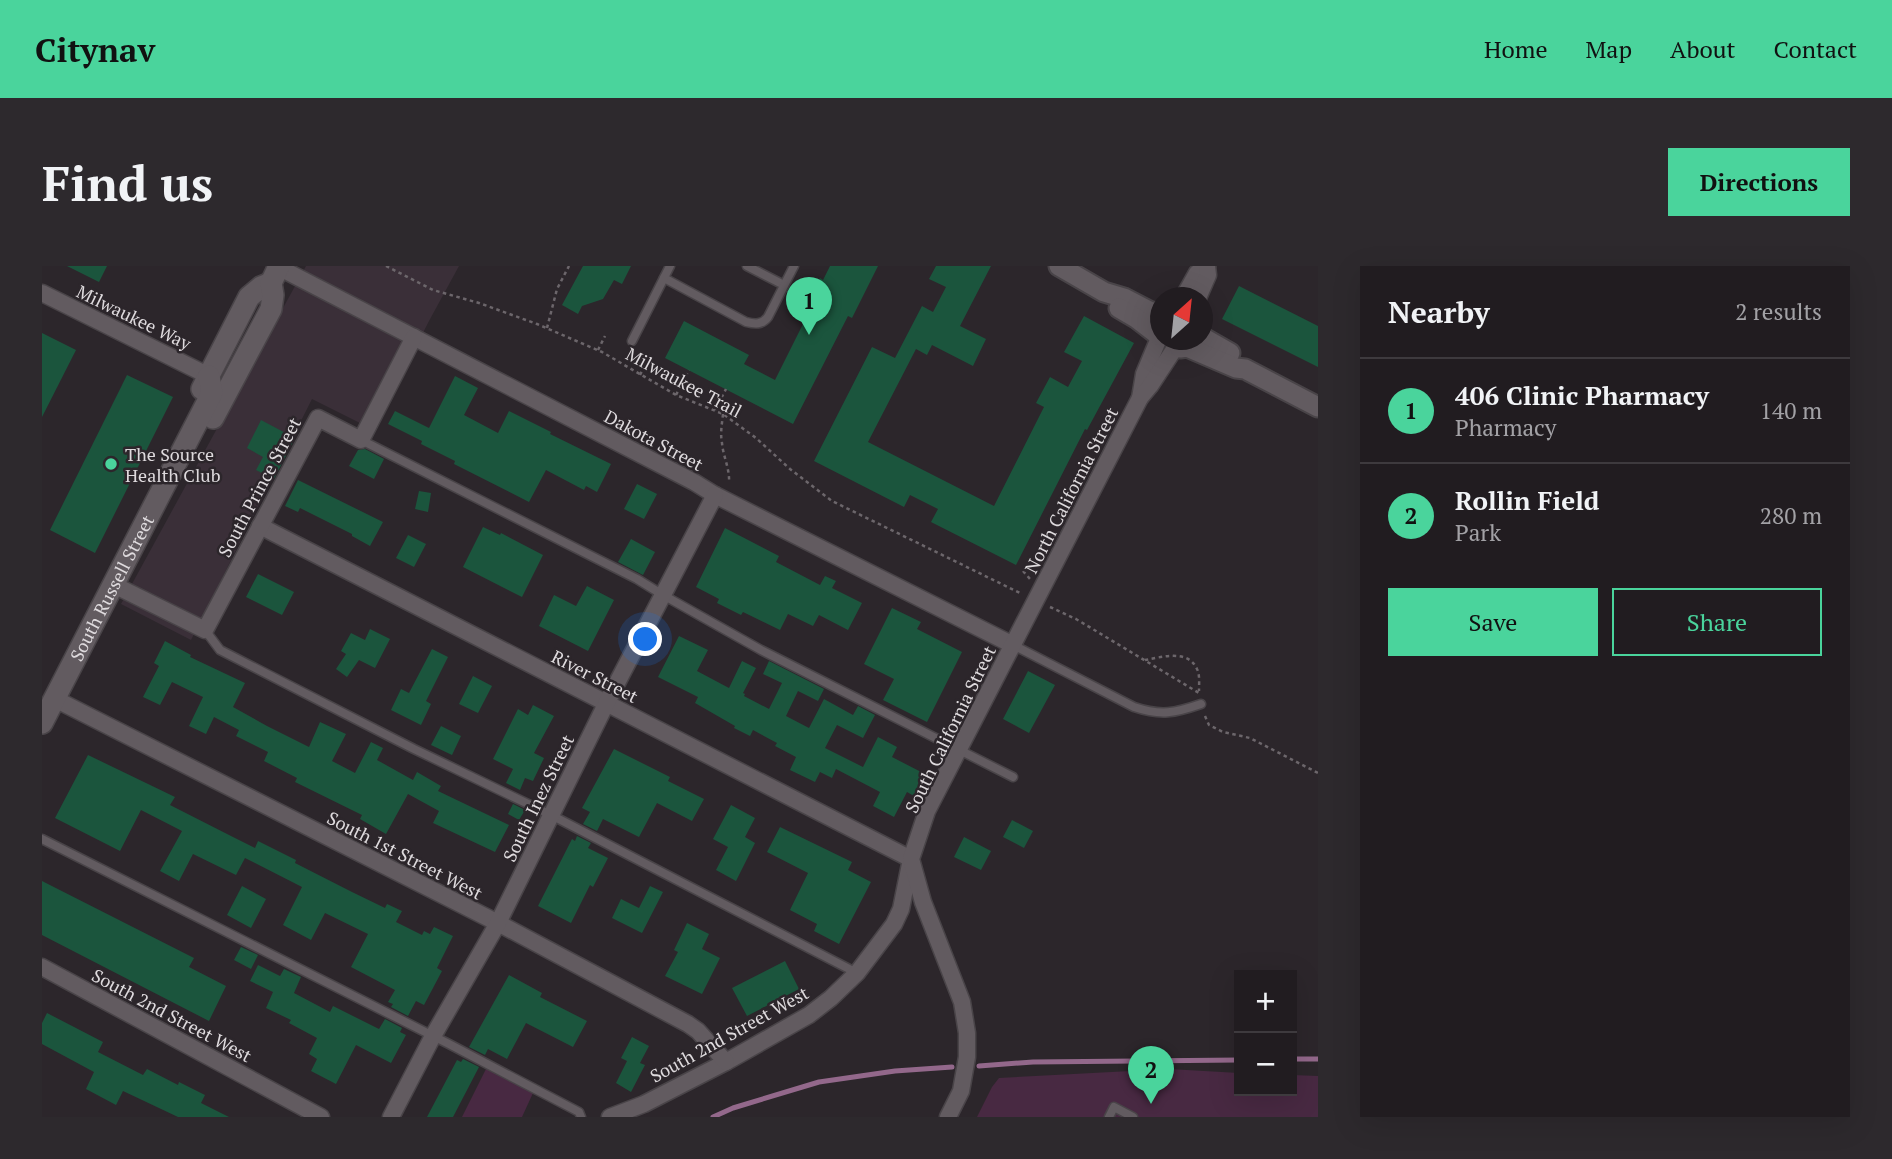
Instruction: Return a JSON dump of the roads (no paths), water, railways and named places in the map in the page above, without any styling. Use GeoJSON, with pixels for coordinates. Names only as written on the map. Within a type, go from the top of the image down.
{"type":"FeatureCollection","features":[{"type":"Feature","properties":{"kind":"main road","name":"South Russell Street"},"geometry":{"type":"LineString","coordinates":[[182,453],[183,431],[191,411],[249,297],[276,272]]}},
{"type":"Feature","properties":{"kind":"main road","name":"South Russell Street"},"geometry":{"type":"LineString","coordinates":[[42,723],[182,453],[199,438],[212,421],[271,309],[276,272]]}},
{"type":"Feature","properties":{"kind":"street"},"geometry":{"type":"LineString","coordinates":[[1059,266],[1104,292],[1124,298],[1150,311]]}},
{"type":"Feature","properties":{"kind":"street"},"geometry":{"type":"LineString","coordinates":[[1190,287],[1198,273],[1207,266]]}},
{"type":"Feature","properties":{"kind":"street"},"geometry":{"type":"LineString","coordinates":[[1203,287],[1208,275],[1207,266]]}},
{"type":"Feature","properties":{"kind":"street","name":"Dakota Street"},"geometry":{"type":"LineString","coordinates":[[276,272],[414,337],[722,491],[1013,645]]}},
{"type":"Feature","properties":{"kind":"street"},"geometry":{"type":"LineString","coordinates":[[1104,292],[1112,303],[1150,326]]}},
{"type":"Feature","properties":{"kind":"street","name":"Milwaukee Way"},"geometry":{"type":"LineString","coordinates":[[42,293],[209,376]]}},
{"type":"Feature","properties":{"kind":"street"},"geometry":{"type":"LineString","coordinates":[[361,440],[414,337]]}},
{"type":"Feature","properties":{"kind":"street"},"geometry":{"type":"LineString","coordinates":[[1213,343],[1240,361],[1245,369]]}},
{"type":"Feature","properties":{"kind":"street","name":"North California Street"},"geometry":{"type":"LineString","coordinates":[[1035,600],[1140,398],[1144,374],[1161,350]]}},
{"type":"Feature","properties":{"kind":"street"},"geometry":{"type":"LineString","coordinates":[[1195,350],[1236,368],[1245,369],[1318,407]]}},
{"type":"Feature","properties":{"kind":"street","name":"South Prince Street"},"geometry":{"type":"LineString","coordinates":[[205,630],[318,418],[361,440]]}},
{"type":"Feature","properties":{"kind":"street","name":"South Inez Street"},"geometry":{"type":"LineString","coordinates":[[391,1117],[433,1036],[498,923],[606,704],[722,491]]}},
{"type":"Feature","properties":{"kind":"street","name":"River Street"},"geometry":{"type":"LineString","coordinates":[[260,526],[912,859]]}},
{"type":"Feature","properties":{"kind":"street"},"geometry":{"type":"LineString","coordinates":[[114,585],[205,630]]}},
{"type":"Feature","properties":{"kind":"street","name":"South California Street"},"geometry":{"type":"LineString","coordinates":[[912,859],[928,811],[1035,600]]}},
{"type":"Feature","properties":{"kind":"street","name":"South 1st Street West"},"geometry":{"type":"LineString","coordinates":[[55,699],[498,923],[688,1024],[698,1031],[726,1062]]}},
{"type":"Feature","properties":{"kind":"street"},"geometry":{"type":"LineString","coordinates":[[912,859],[923,902],[962,1002],[967,1033],[967,1057],[961,1091],[948,1117]]}},
{"type":"Feature","properties":{"kind":"street","name":"South 2nd Street West"},"geometry":{"type":"LineString","coordinates":[[610,1117],[644,1104],[726,1062],[809,1015],[831,998],[857,973],[894,923],[901,909],[912,859]]}},
{"type":"Feature","properties":{"kind":"street","name":"South 2nd Street West"},"geometry":{"type":"LineString","coordinates":[[42,967],[321,1117]]}},
{"type":"Feature","properties":{"kind":"lane"},"geometry":{"type":"LineString","coordinates":[[632,341],[670,266]]}},
{"type":"Feature","properties":{"kind":"lane"},"geometry":{"type":"LineString","coordinates":[[747,266],[784,285]]}},
{"type":"Feature","properties":{"kind":"lane"},"geometry":{"type":"LineString","coordinates":[[664,278],[746,322],[759,324],[765,321],[794,266]]}},
{"type":"Feature","properties":{"kind":"lane"},"geometry":{"type":"LineString","coordinates":[[361,440],[637,579],[761,650],[1013,777]]}},
{"type":"Feature","properties":{"kind":"lane"},"geometry":{"type":"LineString","coordinates":[[205,630],[220,650],[551,815],[857,973]]}},
{"type":"Feature","properties":{"kind":"lane"},"geometry":{"type":"LineString","coordinates":[[1013,645],[1134,708],[1151,713],[1178,712],[1201,704]]}},
{"type":"Feature","properties":{"kind":"lane"},"geometry":{"type":"LineString","coordinates":[[42,839],[433,1036],[579,1112],[581,1117]]}},
{"type":"Feature","properties":{"kind":"lane"},"geometry":{"type":"LineString","coordinates":[[1109,1117],[1114,1107],[1133,1117]]}},
{"type":"Feature","properties":{"kind":"waterway"},"geometry":{"type":"LineString","coordinates":[[1297,1059],[1318,1059]]}},
{"type":"Feature","properties":{"kind":"waterway"},"geometry":{"type":"LineString","coordinates":[[979,1066],[1033,1062],[1234,1060]]}},
{"type":"Feature","properties":{"kind":"waterway"},"geometry":{"type":"LineString","coordinates":[[713,1117],[733,1108],[819,1082],[895,1071],[952,1067]]}},
{"type":"Feature","properties":{"kind":"place","name":"406 Clinic Pharmacy"},"geometry":{"type":"Point","coordinates":[809,335]}},
{"type":"Feature","properties":{"kind":"place","name":"The Source Health Club"},"geometry":{"type":"Point","coordinates":[111,464]}},
{"type":"Feature","properties":{"kind":"place","name":"Rollin Field"},"geometry":{"type":"Point","coordinates":[1151,1104]}}]}
